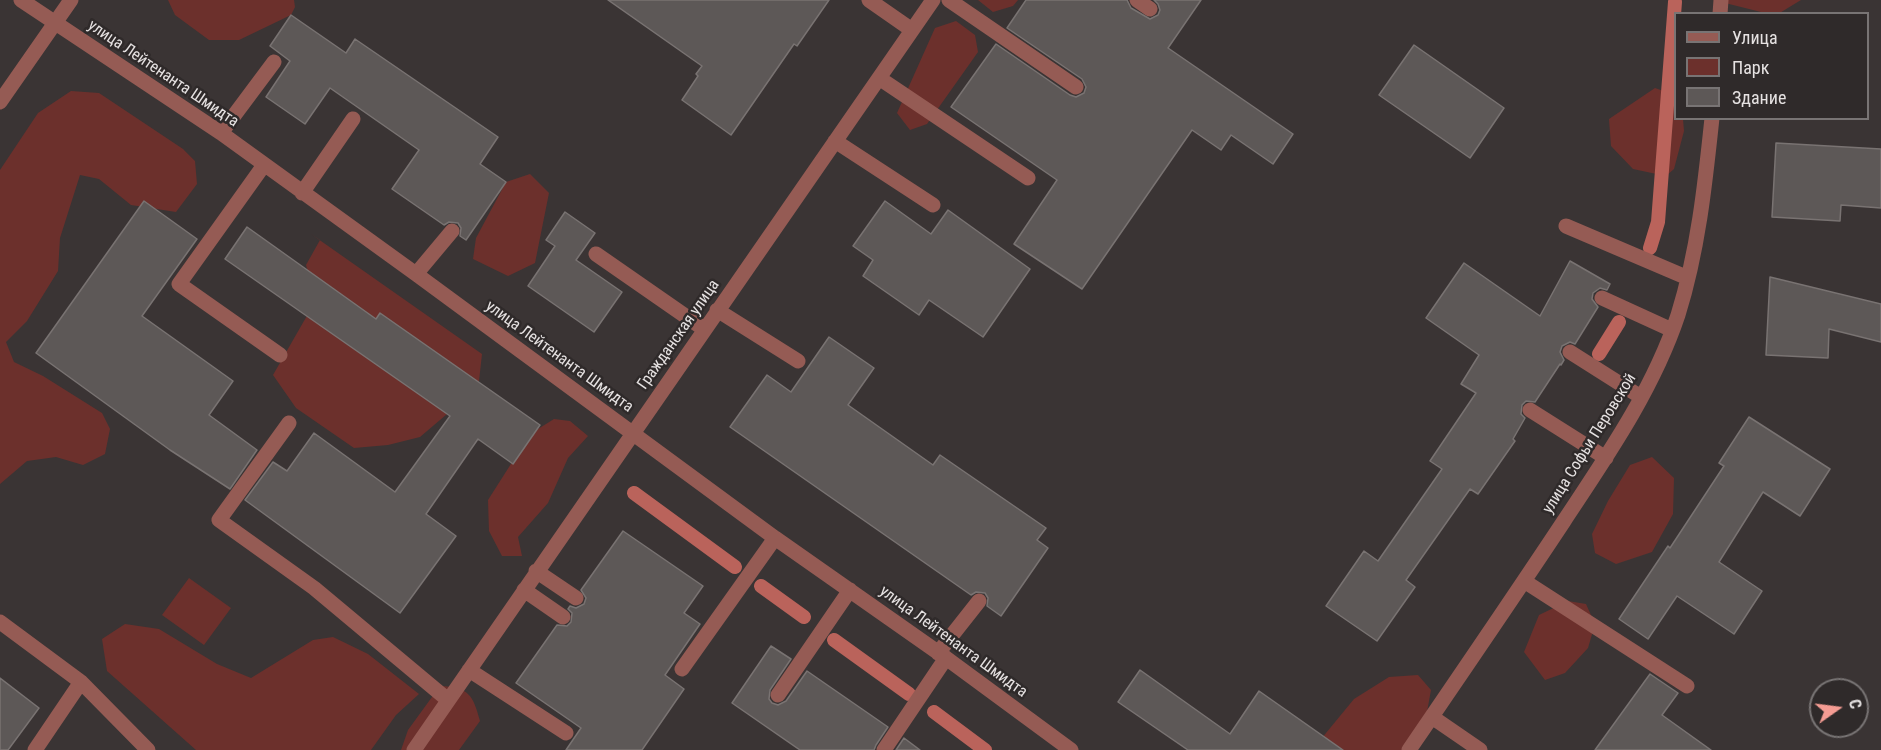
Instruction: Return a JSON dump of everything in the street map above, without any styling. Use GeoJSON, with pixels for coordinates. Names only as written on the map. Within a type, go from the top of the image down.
{"type":"FeatureCollection","features":[{"type":"Feature","properties":{"kind":"street","name":"улица Лейтенанта Шмидта"},"geometry":{"type":"LineString","coordinates":[[21,0],[221,134],[775,538],[942,655],[1071,750]]}},
{"type":"Feature","properties":{"kind":"street"},"geometry":{"type":"LineString","coordinates":[[0,102],[71,0]]}},
{"type":"Feature","properties":{"kind":"street"},"geometry":{"type":"LineString","coordinates":[[869,0],[912,30]]}},
{"type":"Feature","properties":{"kind":"street","name":"Гражданская улица"},"geometry":{"type":"LineString","coordinates":[[414,750],[933,0]]}},
{"type":"Feature","properties":{"kind":"street"},"geometry":{"type":"LineString","coordinates":[[949,0],[1076,87]]}},
{"type":"Feature","properties":{"kind":"street"},"geometry":{"type":"LineString","coordinates":[[1137,0],[1150,9]]}},
{"type":"Feature","properties":{"kind":"street"},"geometry":{"type":"LineString","coordinates":[[221,134],[274,62]]}},
{"type":"Feature","properties":{"kind":"street"},"geometry":{"type":"LineString","coordinates":[[879,78],[1028,178]]}},
{"type":"Feature","properties":{"kind":"street"},"geometry":{"type":"LineString","coordinates":[[302,193],[353,118]]}},
{"type":"Feature","properties":{"kind":"street","name":"улица Софьи Перовской"},"geometry":{"type":"LineString","coordinates":[[1409,750],[1606,458],[1655,372],[1672,330],[1688,278],[1703,202],[1712,120]]}},
{"type":"Feature","properties":{"kind":"street"},"geometry":{"type":"LineString","coordinates":[[835,141],[933,205]]}},
{"type":"Feature","properties":{"kind":"street"},"geometry":{"type":"LineString","coordinates":[[264,165],[179,284],[280,355]]}},
{"type":"Feature","properties":{"kind":"street"},"geometry":{"type":"LineString","coordinates":[[1566,226],[1688,278]]}},
{"type":"Feature","properties":{"kind":"street"},"geometry":{"type":"LineString","coordinates":[[416,274],[452,231]]}},
{"type":"Feature","properties":{"kind":"street"},"geometry":{"type":"LineString","coordinates":[[596,254],[705,329]]}},
{"type":"Feature","properties":{"kind":"street"},"geometry":{"type":"LineString","coordinates":[[1602,298],[1672,330]]}},
{"type":"Feature","properties":{"kind":"street"},"geometry":{"type":"LineString","coordinates":[[717,310],[798,361]]}},
{"type":"Feature","properties":{"kind":"street"},"geometry":{"type":"LineString","coordinates":[[1570,352],[1641,398]]}},
{"type":"Feature","properties":{"kind":"street"},"geometry":{"type":"LineString","coordinates":[[1530,410],[1606,458]]}},
{"type":"Feature","properties":{"kind":"street"},"geometry":{"type":"LineString","coordinates":[[289,423],[219,520],[314,588],[448,700]]}},
{"type":"Feature","properties":{"kind":"street"},"geometry":{"type":"LineString","coordinates":[[682,669],[775,538]]}},
{"type":"Feature","properties":{"kind":"street"},"geometry":{"type":"LineString","coordinates":[[537,572],[576,598]]}},
{"type":"Feature","properties":{"kind":"street"},"geometry":{"type":"LineString","coordinates":[[1524,581],[1687,686]]}},
{"type":"Feature","properties":{"kind":"street"},"geometry":{"type":"LineString","coordinates":[[524,590],[563,617]]}},
{"type":"Feature","properties":{"kind":"street"},"geometry":{"type":"LineString","coordinates":[[778,695],[850,590]]}},
{"type":"Feature","properties":{"kind":"street"},"geometry":{"type":"LineString","coordinates":[[884,750],[942,655],[979,601]]}},
{"type":"Feature","properties":{"kind":"street"},"geometry":{"type":"LineString","coordinates":[[0,622],[81,682],[148,750]]}},
{"type":"Feature","properties":{"kind":"street"},"geometry":{"type":"LineString","coordinates":[[469,670],[566,733]]}},
{"type":"Feature","properties":{"kind":"street"},"geometry":{"type":"LineString","coordinates":[[35,750],[81,682]]}},
{"type":"Feature","properties":{"kind":"street"},"geometry":{"type":"LineString","coordinates":[[1432,717],[1480,750]]}},
{"type":"Feature","properties":{"kind":"green space"},"geometry":{"type":"Polygon","coordinates":[[[168,0],[294,0],[295,7],[291,15],[239,40],[209,40],[175,15],[168,0]]]}},
{"type":"Feature","properties":{"kind":"green space"},"geometry":{"type":"Polygon","coordinates":[[[978,0],[1018,0],[1013,6],[993,12],[978,0]]]}},
{"type":"Feature","properties":{"kind":"green space"},"geometry":{"type":"Polygon","coordinates":[[[1713,0],[1801,0],[1781,12],[1761,12],[1713,0]]]}},
{"type":"Feature","properties":{"kind":"green space"},"geometry":{"type":"Polygon","coordinates":[[[956,21],[975,35],[978,52],[927,124],[910,130],[897,113],[935,28],[956,21]]]}},
{"type":"Feature","properties":{"kind":"green space"},"geometry":{"type":"Polygon","coordinates":[[[1655,88],[1674,95],[1674,120],[1683,120],[1684,131],[1674,169],[1666,176],[1633,169],[1611,146],[1609,119],[1655,88]]]}},
{"type":"Feature","properties":{"kind":"green space"},"geometry":{"type":"Polygon","coordinates":[[[71,91],[99,93],[183,149],[195,161],[197,184],[176,212],[131,205],[99,179],[80,175],[60,238],[58,271],[27,321],[6,342],[14,362],[43,376],[102,413],[110,429],[105,454],[83,465],[56,457],[27,461],[0,484],[0,170],[38,113],[71,91]]]}},
{"type":"Feature","properties":{"kind":"green space"},"geometry":{"type":"Polygon","coordinates":[[[530,174],[549,193],[535,263],[508,276],[473,259],[476,238],[506,182],[530,174]]]}},
{"type":"Feature","properties":{"kind":"green space"},"geometry":{"type":"Polygon","coordinates":[[[320,240],[482,354],[479,381],[460,403],[420,437],[388,445],[354,448],[296,408],[273,375],[316,300],[306,265],[320,240]]]}},
{"type":"Feature","properties":{"kind":"green space"},"geometry":{"type":"Polygon","coordinates":[[[554,419],[570,421],[588,436],[568,458],[548,503],[518,537],[522,556],[502,556],[489,531],[488,500],[530,434],[554,419]]]}},
{"type":"Feature","properties":{"kind":"green space"},"geometry":{"type":"Polygon","coordinates":[[[1652,457],[1674,478],[1673,514],[1652,552],[1616,564],[1595,553],[1592,534],[1608,501],[1630,465],[1652,457]]]}},
{"type":"Feature","properties":{"kind":"green space"},"geometry":{"type":"Polygon","coordinates":[[[189,578],[231,608],[204,645],[162,615],[189,578]]]}},
{"type":"Feature","properties":{"kind":"green space"},"geometry":{"type":"Polygon","coordinates":[[[1568,601],[1586,604],[1595,624],[1588,648],[1565,673],[1545,680],[1524,652],[1539,615],[1568,601]]]}},
{"type":"Feature","properties":{"kind":"green space"},"geometry":{"type":"Polygon","coordinates":[[[125,624],[159,629],[217,664],[251,678],[313,640],[333,637],[368,654],[419,694],[396,715],[371,750],[196,750],[107,671],[102,639],[125,624]]]}},
{"type":"Feature","properties":{"kind":"green space"},"geometry":{"type":"Polygon","coordinates":[[[1418,675],[1431,690],[1427,712],[1402,750],[1312,750],[1354,699],[1389,677],[1418,675]]]}},
{"type":"Feature","properties":{"kind":"green space"},"geometry":{"type":"Polygon","coordinates":[[[440,686],[458,688],[468,694],[475,705],[480,721],[459,750],[401,750],[408,730],[440,686]]]}},
{"type":"Feature","properties":{"kind":"building"},"geometry":{"type":"Polygon","coordinates":[[[608,0],[829,0],[797,46],[794,44],[731,135],[682,100],[702,66],[608,0]]]}},
{"type":"Feature","properties":{"kind":"building"},"geometry":{"type":"Polygon","coordinates":[[[1026,0],[1127,0],[1131,8],[1150,19],[1158,15],[1160,10],[1154,0],[1201,0],[1168,48],[1293,134],[1273,164],[1231,135],[1221,150],[1192,130],[1082,289],[1014,244],[1057,180],[951,107],[996,44],[1070,95],[1076,97],[1084,93],[1086,87],[1082,79],[1007,28],[1026,0]]]}},
{"type":"Feature","properties":{"kind":"building"},"geometry":{"type":"Polygon","coordinates":[[[291,15],[346,53],[355,39],[498,137],[480,164],[506,182],[466,240],[460,236],[461,228],[458,223],[449,222],[444,225],[392,189],[419,150],[330,88],[305,124],[266,97],[290,61],[270,46],[291,15]]]}},
{"type":"Feature","properties":{"kind":"building"},"geometry":{"type":"Polygon","coordinates":[[[1414,45],[1504,108],[1470,158],[1379,95],[1414,45]]]}},
{"type":"Feature","properties":{"kind":"building"},"geometry":{"type":"Polygon","coordinates":[[[1776,143],[1881,149],[1881,208],[1841,205],[1840,221],[1772,217],[1776,143]]]}},
{"type":"Feature","properties":{"kind":"building"},"geometry":{"type":"Polygon","coordinates":[[[144,201],[197,239],[142,316],[233,381],[209,415],[257,450],[230,489],[170,450],[36,353],[144,201]]]}},
{"type":"Feature","properties":{"kind":"building"},"geometry":{"type":"Polygon","coordinates":[[[885,201],[931,234],[948,210],[1030,269],[983,337],[929,300],[919,315],[863,276],[873,260],[853,246],[885,201]]]}},
{"type":"Feature","properties":{"kind":"building"},"geometry":{"type":"Polygon","coordinates":[[[565,212],[595,233],[576,260],[622,292],[594,332],[528,286],[555,246],[546,240],[565,212]]]}},
{"type":"Feature","properties":{"kind":"building"},"geometry":{"type":"Polygon","coordinates":[[[247,227],[376,319],[380,313],[540,425],[513,464],[478,439],[426,514],[456,536],[400,613],[245,500],[273,462],[287,471],[314,433],[395,492],[450,416],[225,259],[247,227]]]}},
{"type":"Feature","properties":{"kind":"building"},"geometry":{"type":"Polygon","coordinates":[[[1570,261],[1610,284],[1607,290],[1600,288],[1593,293],[1592,299],[1598,307],[1575,344],[1570,342],[1562,346],[1560,352],[1564,360],[1535,402],[1526,401],[1522,405],[1521,414],[1525,418],[1513,439],[1515,441],[1478,494],[1470,489],[1406,580],[1415,587],[1377,641],[1326,606],[1364,551],[1378,561],[1442,469],[1430,461],[1476,393],[1461,384],[1479,355],[1426,318],[1464,263],[1540,316],[1570,261]]]}},
{"type":"Feature","properties":{"kind":"building"},"geometry":{"type":"Polygon","coordinates":[[[1770,277],[1881,304],[1881,342],[1829,329],[1828,358],[1766,355],[1770,277]]]}},
{"type":"Feature","properties":{"kind":"building"},"geometry":{"type":"Polygon","coordinates":[[[829,337],[874,368],[848,405],[933,465],[940,455],[1046,528],[1037,540],[1048,548],[1001,616],[987,606],[988,598],[985,593],[976,592],[971,595],[730,427],[767,375],[791,392],[829,337]]]}},
{"type":"Feature","properties":{"kind":"building"},"geometry":{"type":"Polygon","coordinates":[[[1749,417],[1830,469],[1800,516],[1763,492],[1719,562],[1762,591],[1734,634],[1677,596],[1648,639],[1619,619],[1668,546],[1670,548],[1724,466],[1719,463],[1749,417]]]}},
{"type":"Feature","properties":{"kind":"building"},"geometry":{"type":"Polygon","coordinates":[[[623,531],[703,586],[684,613],[700,624],[665,675],[684,689],[642,750],[566,750],[581,728],[516,683],[557,625],[567,626],[571,622],[572,613],[568,609],[570,606],[576,608],[584,604],[586,598],[581,590],[623,531]]]}},
{"type":"Feature","properties":{"kind":"building"},"geometry":{"type":"Polygon","coordinates":[[[771,646],[791,659],[770,690],[769,699],[772,703],[778,705],[786,701],[807,671],[888,727],[874,750],[800,750],[732,703],[771,646]]]}},
{"type":"Feature","properties":{"kind":"building"},"geometry":{"type":"Polygon","coordinates":[[[1140,670],[1230,734],[1259,691],[1343,750],[1188,750],[1118,702],[1140,670]]]}},
{"type":"Feature","properties":{"kind":"building"},"geometry":{"type":"Polygon","coordinates":[[[1650,674],[1678,693],[1662,715],[1711,750],[1595,750],[1650,674]]]}},
{"type":"Feature","properties":{"kind":"building"},"geometry":{"type":"Polygon","coordinates":[[[0,678],[39,708],[8,750],[0,750],[0,678]]]}},
{"type":"Feature","properties":{"kind":"building"},"geometry":{"type":"Polygon","coordinates":[[[904,738],[920,750],[896,750],[904,738]]]}},
{"type":"Feature","properties":{"kind":"waterway"},"geometry":{"type":"LineString","coordinates":[[1674,12],[1675,2]]}},
{"type":"Feature","properties":{"kind":"waterway"},"geometry":{"type":"LineString","coordinates":[[1650,248],[1658,222],[1674,15]]}},
{"type":"Feature","properties":{"kind":"waterway"},"geometry":{"type":"LineString","coordinates":[[1599,354],[1619,322]]}},
{"type":"Feature","properties":{"kind":"waterway"},"geometry":{"type":"LineString","coordinates":[[634,493],[735,567]]}},
{"type":"Feature","properties":{"kind":"waterway"},"geometry":{"type":"LineString","coordinates":[[761,586],[804,617]]}},
{"type":"Feature","properties":{"kind":"waterway"},"geometry":{"type":"LineString","coordinates":[[834,640],[909,694]]}},
{"type":"Feature","properties":{"kind":"waterway"},"geometry":{"type":"LineString","coordinates":[[934,712],[985,750]]}}]}
